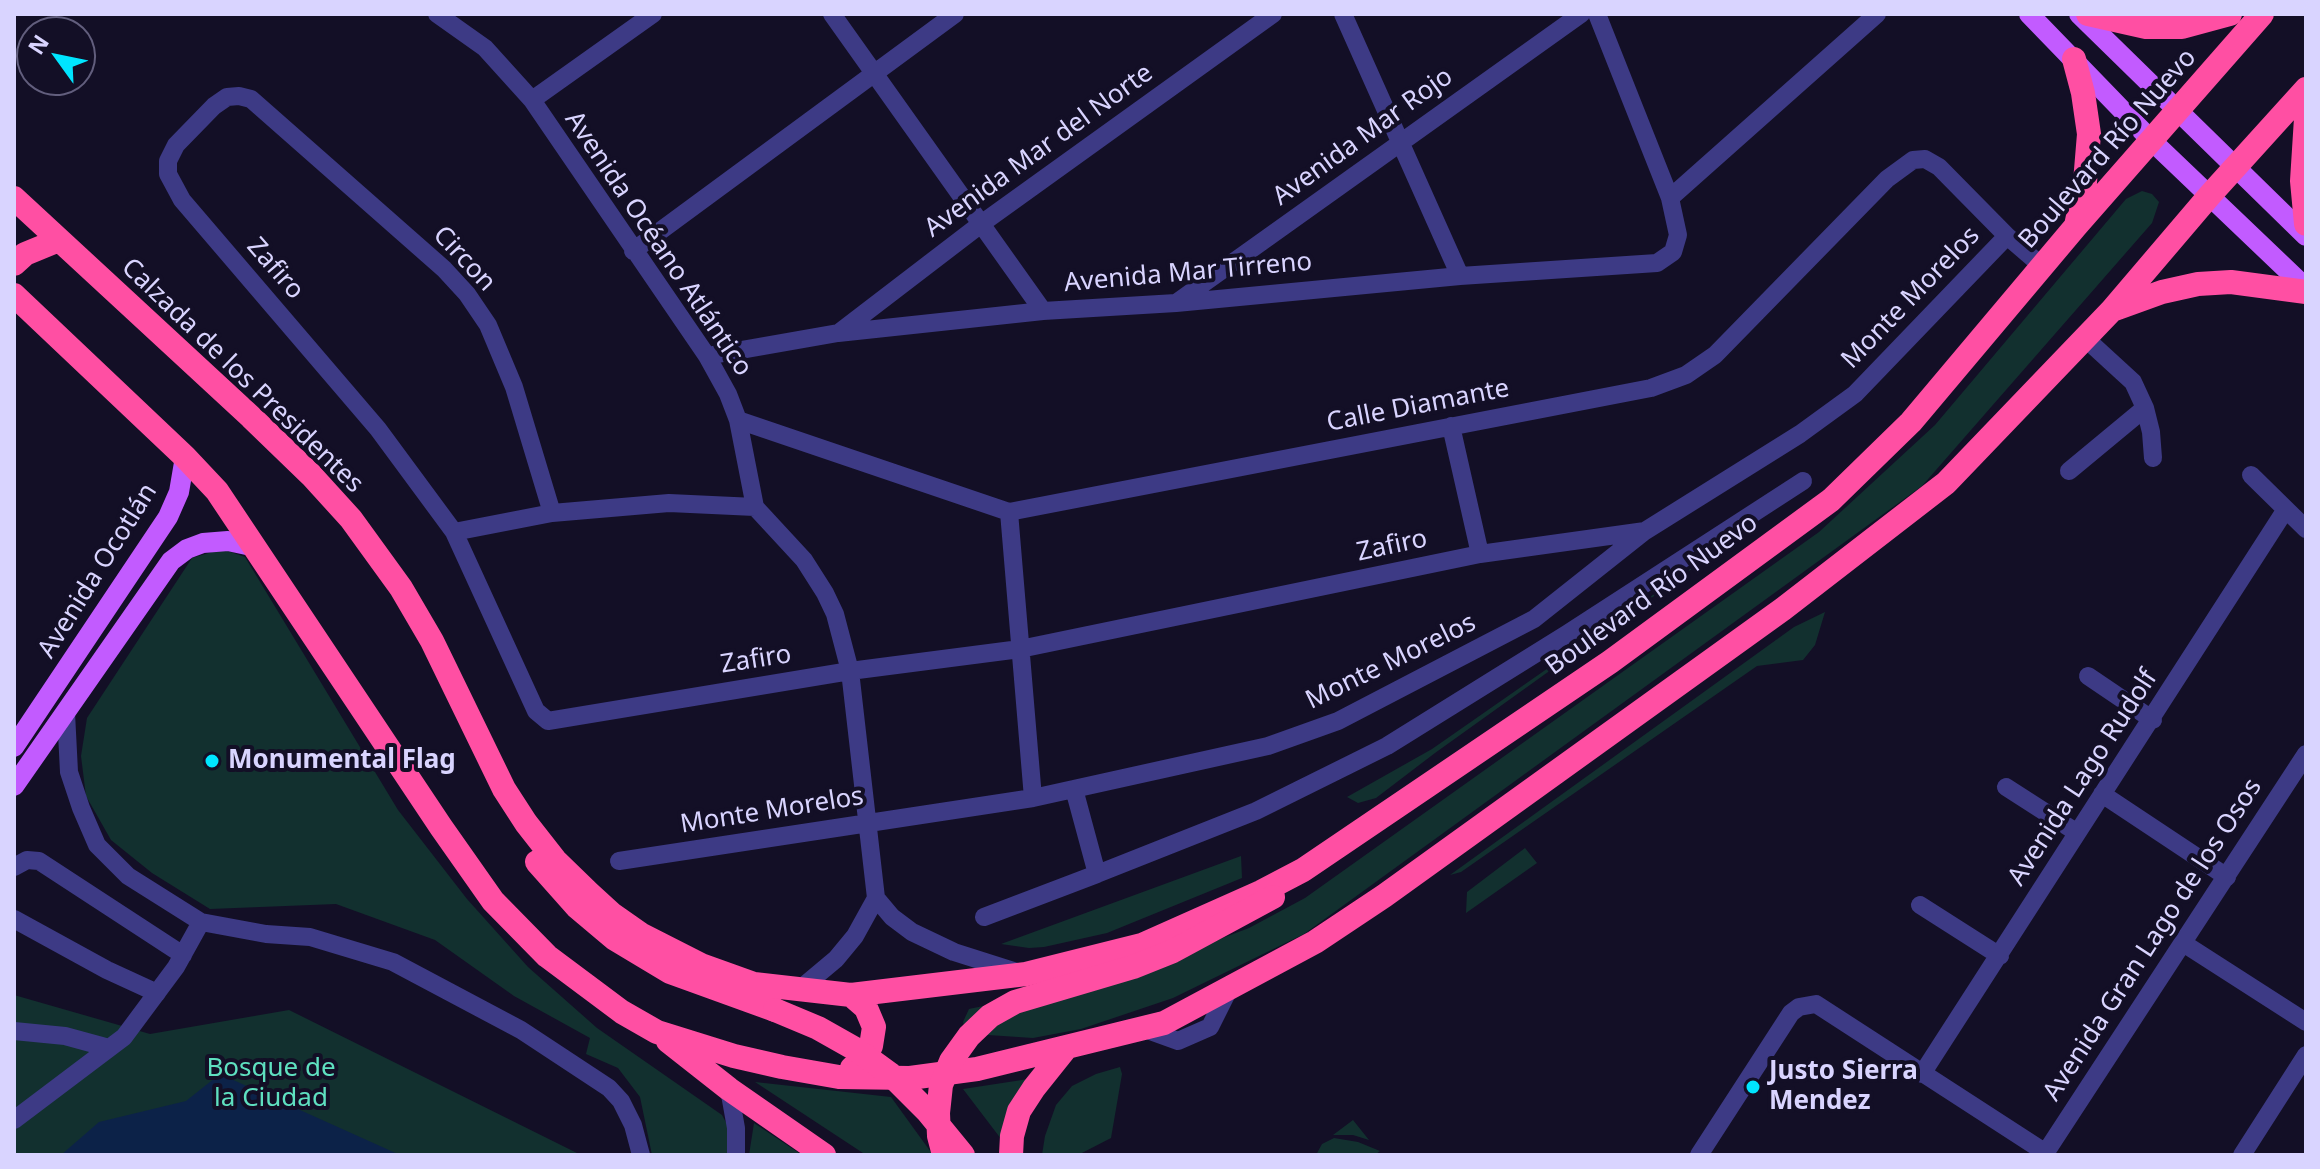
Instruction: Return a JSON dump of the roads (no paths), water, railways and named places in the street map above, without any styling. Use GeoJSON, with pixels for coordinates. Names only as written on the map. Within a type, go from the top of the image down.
{"type":"FeatureCollection","features":[{"type":"Feature","properties":{"kind":"highway"},"geometry":{"type":"LineString","coordinates":[[2088,14],[2146,27],[2182,27],[2220,16]]}},
{"type":"Feature","properties":{"kind":"highway","name":"Boulevard Río Nuevo"},"geometry":{"type":"LineString","coordinates":[[851,995],[1026,974],[1142,945],[1303,870],[1610,662],[1831,500],[1911,422],[2076,226],[2262,14]]}},
{"type":"Feature","properties":{"kind":"highway"},"geometry":{"type":"LineString","coordinates":[[2074,59],[2089,134],[2085,182],[2076,226]]}},
{"type":"Feature","properties":{"kind":"highway"},"geometry":{"type":"LineString","coordinates":[[657,1032],[734,1056],[839,1077],[910,1078],[977,1069],[1164,1023],[1315,942],[1384,896],[1783,609],[1946,483],[2112,310],[2306,89]]}},
{"type":"Feature","properties":{"kind":"highway"},"geometry":{"type":"LineString","coordinates":[[2306,118],[2302,181],[2306,224]]}},
{"type":"Feature","properties":{"kind":"highway","name":"Calzada de los Presidentes"},"geometry":{"type":"LineString","coordinates":[[18,211],[59,240],[251,417],[351,519],[401,588],[432,641],[504,789],[526,823],[555,860],[612,914],[642,935],[701,965],[754,984],[851,995]]}},
{"type":"Feature","properties":{"kind":"highway"},"geometry":{"type":"LineString","coordinates":[[14,264],[25,254],[59,240]]}},
{"type":"Feature","properties":{"kind":"highway"},"geometry":{"type":"LineString","coordinates":[[2112,310],[2162,292],[2198,284],[2231,282],[2306,290]]}},
{"type":"Feature","properties":{"kind":"highway"},"geometry":{"type":"LineString","coordinates":[[14,295],[217,491],[493,901],[547,956],[622,1012],[657,1032],[729,1089],[824,1155]]}},
{"type":"Feature","properties":{"kind":"highway"},"geometry":{"type":"LineString","coordinates":[[504,789],[506,814],[529,852],[577,907],[615,939],[670,972],[775,1010],[844,1043],[890,1074],[927,1111],[963,1155]]}},
{"type":"Feature","properties":{"kind":"highway"},"geometry":{"type":"LineString","coordinates":[[944,1155],[938,1124],[941,1085],[951,1061],[969,1036],[990,1016],[1015,1002],[1133,967],[1173,951],[1273,897],[1303,870]]}},
{"type":"Feature","properties":{"kind":"highway"},"geometry":{"type":"LineString","coordinates":[[839,1077],[861,1061],[871,1046],[874,1027],[866,1008],[851,995]]}},
{"type":"Feature","properties":{"kind":"highway"},"geometry":{"type":"LineString","coordinates":[[1011,1155],[1012,1136],[1019,1111],[1066,1048]]}},
{"type":"Feature","properties":{"kind":"main road"},"geometry":{"type":"LineString","coordinates":[[2029,14],[2152,141],[2306,290]]}},
{"type":"Feature","properties":{"kind":"main road"},"geometry":{"type":"LineString","coordinates":[[2079,14],[2306,236]]}},
{"type":"Feature","properties":{"kind":"main road","name":"Avenida Ocotlán"},"geometry":{"type":"LineString","coordinates":[[14,747],[168,517],[179,492],[185,457]]}},
{"type":"Feature","properties":{"kind":"main road","name":"Avenida Ocotlán"},"geometry":{"type":"LineString","coordinates":[[14,786],[171,561],[187,549],[203,543],[228,541],[256,547]]}},
{"type":"Feature","properties":{"kind":"street","name":"Avenida Océano Atlántico"},"geometry":{"type":"LineString","coordinates":[[437,14],[485,48],[532,100],[707,356],[738,420],[755,507]]}},
{"type":"Feature","properties":{"kind":"street"},"geometry":{"type":"LineString","coordinates":[[532,100],[653,14]]}},
{"type":"Feature","properties":{"kind":"street"},"geometry":{"type":"LineString","coordinates":[[832,14],[1043,311]]}},
{"type":"Feature","properties":{"kind":"street"},"geometry":{"type":"LineString","coordinates":[[633,251],[955,14]]}},
{"type":"Feature","properties":{"kind":"street","name":"Avenida Mar del Norte"},"geometry":{"type":"LineString","coordinates":[[838,333],[981,224],[1273,14]]}},
{"type":"Feature","properties":{"kind":"street"},"geometry":{"type":"LineString","coordinates":[[1343,14],[1460,276]]}},
{"type":"Feature","properties":{"kind":"street","name":"Avenida Mar Rojo"},"geometry":{"type":"LineString","coordinates":[[1176,303],[1581,14]]}},
{"type":"Feature","properties":{"kind":"street"},"geometry":{"type":"LineString","coordinates":[[1597,14],[1670,198],[1877,14]]}},
{"type":"Feature","properties":{"kind":"street","name":"Circon"},"geometry":{"type":"LineString","coordinates":[[168,161],[176,145],[214,106],[227,97],[251,99],[444,269],[467,294],[488,325],[514,387],[552,513]]}},
{"type":"Feature","properties":{"kind":"street","name":"Calle Diamante"},"geometry":{"type":"LineString","coordinates":[[738,420],[1009,512],[1651,388],[1686,375],[1715,355],[1887,179],[1913,160],[1925,159],[1939,167],[2007,236]]}},
{"type":"Feature","properties":{"kind":"street","name":"Zafiro"},"geometry":{"type":"LineString","coordinates":[[168,161],[168,174],[182,200],[378,429],[454,532],[536,711],[548,721],[850,671],[1020,649],[1480,554],[1645,531]]}},
{"type":"Feature","properties":{"kind":"street","name":"Avenida Mar Tirreno"},"geometry":{"type":"LineString","coordinates":[[707,356],[838,333],[1043,311],[1657,263],[1673,252],[1678,235],[1670,198]]}},
{"type":"Feature","properties":{"kind":"street","name":"Monte Morelos"},"geometry":{"type":"LineString","coordinates":[[619,861],[1033,798],[1268,746],[1338,721],[1534,619],[1645,531],[1800,434],[1855,394],[2007,236],[2043,267]]}},
{"type":"Feature","properties":{"kind":"street"},"geometry":{"type":"LineString","coordinates":[[2085,338],[2133,382],[2145,408],[2154,443],[2153,458]]}},
{"type":"Feature","properties":{"kind":"street"},"geometry":{"type":"LineString","coordinates":[[2069,471],[2145,408]]}},
{"type":"Feature","properties":{"kind":"street"},"geometry":{"type":"LineString","coordinates":[[1451,426],[1480,554]]}},
{"type":"Feature","properties":{"kind":"street"},"geometry":{"type":"LineString","coordinates":[[2251,475],[2306,529]]}},
{"type":"Feature","properties":{"kind":"street"},"geometry":{"type":"LineString","coordinates":[[984,917],[1256,811],[1387,746],[1803,481]]}},
{"type":"Feature","properties":{"kind":"street"},"geometry":{"type":"LineString","coordinates":[[454,532],[552,513],[669,503],[755,507],[804,560],[835,614],[850,671],[876,898],[892,917],[912,932],[954,952],[1026,974]]}},
{"type":"Feature","properties":{"kind":"street","name":"Avenida Lago Rudolf"},"geometry":{"type":"LineString","coordinates":[[1922,1074],[2000,956],[2076,832],[2153,720],[2286,509]]}},
{"type":"Feature","properties":{"kind":"street"},"geometry":{"type":"LineString","coordinates":[[1009,512],[1033,798]]}},
{"type":"Feature","properties":{"kind":"street"},"geometry":{"type":"LineString","coordinates":[[2088,676],[2153,720]]}},
{"type":"Feature","properties":{"kind":"street"},"geometry":{"type":"LineString","coordinates":[[66,713],[69,772],[81,808],[97,845],[128,876],[201,922],[266,934],[310,937],[393,962],[521,1030],[609,1088],[627,1113],[641,1155]]}},
{"type":"Feature","properties":{"kind":"street","name":"Avenida Gran Lago de los Osos"},"geometry":{"type":"LineString","coordinates":[[2045,1154],[2306,754]]}},
{"type":"Feature","properties":{"kind":"street"},"geometry":{"type":"LineString","coordinates":[[2006,787],[2076,832]]}},
{"type":"Feature","properties":{"kind":"street"},"geometry":{"type":"LineString","coordinates":[[1074,789],[1097,874]]}},
{"type":"Feature","properties":{"kind":"street"},"geometry":{"type":"LineString","coordinates":[[2102,794],[2227,877]]}},
{"type":"Feature","properties":{"kind":"street"},"geometry":{"type":"LineString","coordinates":[[14,867],[27,860],[39,861],[183,955]]}},
{"type":"Feature","properties":{"kind":"street"},"geometry":{"type":"LineString","coordinates":[[799,990],[836,959],[855,936],[876,898]]}},
{"type":"Feature","properties":{"kind":"street"},"geometry":{"type":"LineString","coordinates":[[1920,905],[2000,956]]}},
{"type":"Feature","properties":{"kind":"street"},"geometry":{"type":"LineString","coordinates":[[14,919],[107,970],[157,993]]}},
{"type":"Feature","properties":{"kind":"street"},"geometry":{"type":"LineString","coordinates":[[14,1120],[124,1037],[183,955],[201,922]]}},
{"type":"Feature","properties":{"kind":"street"},"geometry":{"type":"LineString","coordinates":[[2183,943],[2306,1022]]}},
{"type":"Feature","properties":{"kind":"street"},"geometry":{"type":"LineString","coordinates":[[1699,1155],[1791,1013],[1807,1004],[1824,1008],[2045,1154]]}},
{"type":"Feature","properties":{"kind":"street"},"geometry":{"type":"LineString","coordinates":[[14,1031],[65,1036],[109,1048]]}},
{"type":"Feature","properties":{"kind":"street"},"geometry":{"type":"LineString","coordinates":[[2242,1155],[2306,1055]]}},
{"type":"Feature","properties":{"kind":"street"},"geometry":{"type":"LineString","coordinates":[[729,1089],[736,1128],[736,1155]]}},
{"type":"Feature","properties":{"kind":"water"},"geometry":{"type":"Polygon","coordinates":[[[220,1074],[400,1155],[61,1155],[99,1122],[186,1101],[220,1074]]]}},
{"type":"Feature","properties":{"kind":"place","name":"Monumental Flag"},"geometry":{"type":"Point","coordinates":[212,761]}},
{"type":"Feature","properties":{"kind":"place","name":"Justo Sierra Mendez"},"geometry":{"type":"Point","coordinates":[1753,1087]}},
{"type":"Feature","properties":{"kind":"park label","name":"Bosque de la Ciudad"},"geometry":{"type":"Point","coordinates":[271,1084]}}]}
